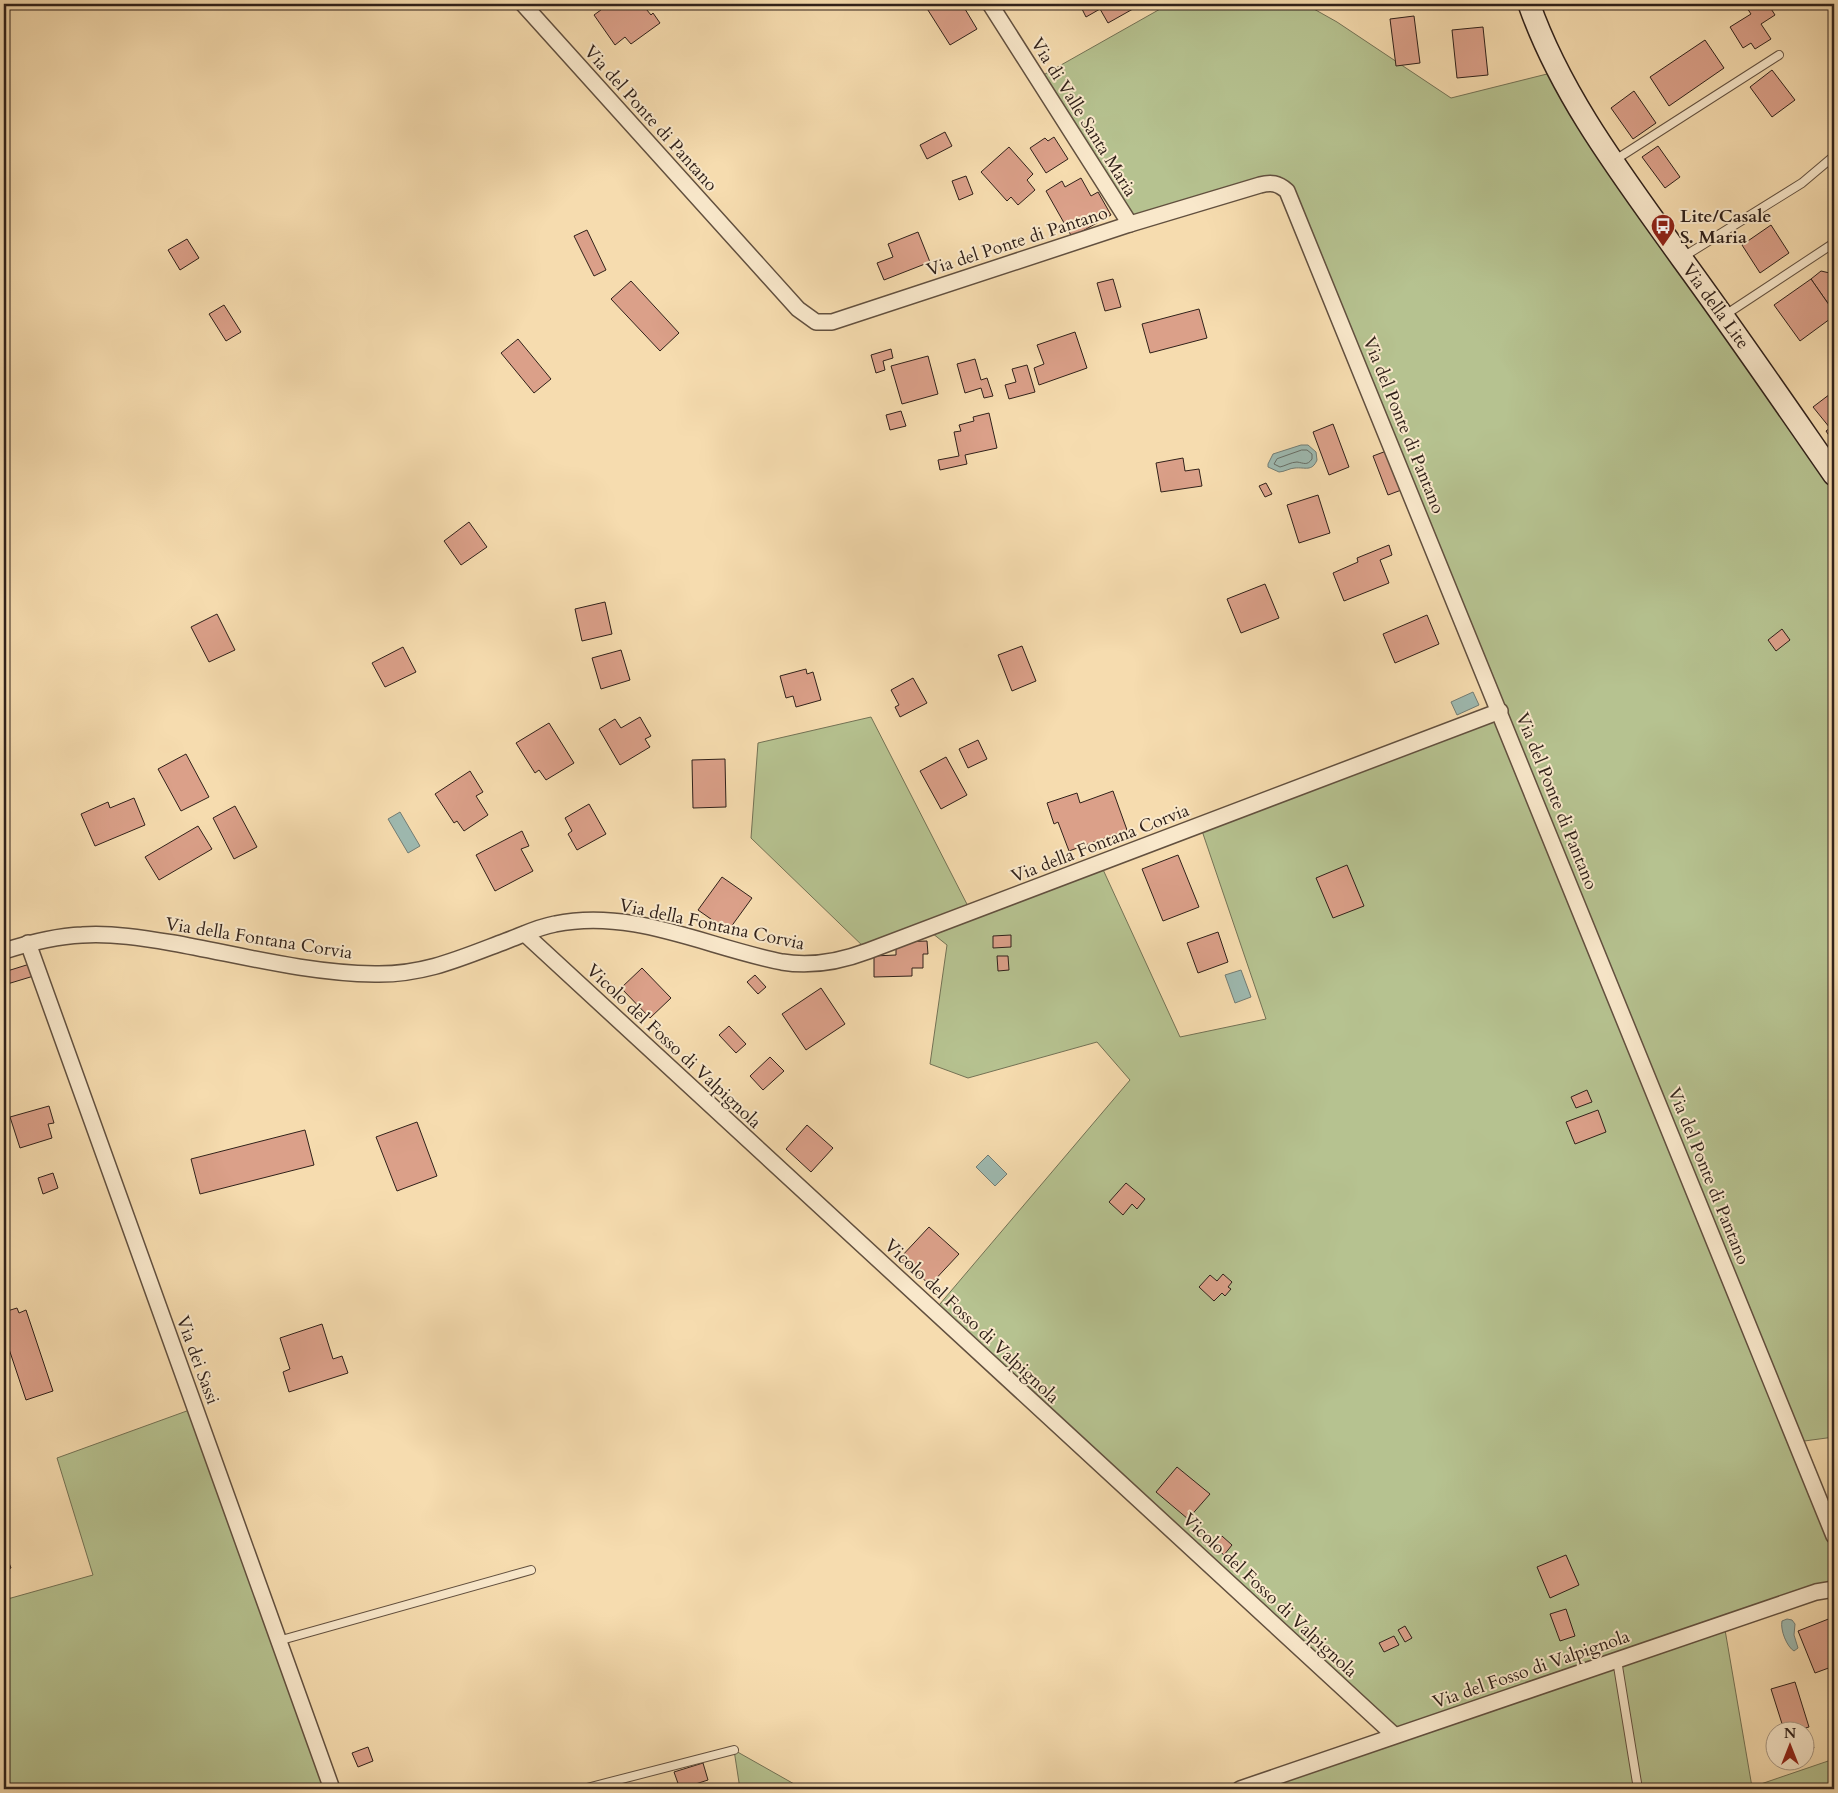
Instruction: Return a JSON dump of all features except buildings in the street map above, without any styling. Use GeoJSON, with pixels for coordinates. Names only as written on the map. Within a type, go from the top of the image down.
{"type":"FeatureCollection","features":[{"type":"Feature","properties":{"kind":"street","name":"Via del Ponte di Pantano"},"geometry":{"type":"LineString","coordinates":[[523,4],[798,309],[816,322],[832,322],[1130,224],[1266,183],[1278,184],[1287,190],[1834,1536]]}},
{"type":"Feature","properties":{"kind":"street","name":"Via di Valle Santa Maria"},"geometry":{"type":"LineString","coordinates":[[990,4],[1130,224]]}},
{"type":"Feature","properties":{"kind":"street","name":"Via della Lite"},"geometry":{"type":"LineString","coordinates":[[1529,4],[1541,35],[1559,71],[1613,161],[1834,475]]}},
{"type":"Feature","properties":{"kind":"street","name":"Via della Fontana Corvia"},"geometry":{"type":"LineString","coordinates":[[4,951],[28,943],[61,936],[108,935],[193,947],[316,970],[387,974],[412,972],[440,966],[545,926],[595,920],[659,928],[788,963],[819,964],[840,960],[1500,711]]}},
{"type":"Feature","properties":{"kind":"street","name":"Vicolo del Fosso di Valpignola"},"geometry":{"type":"LineString","coordinates":[[524,934],[1394,1736]]}},
{"type":"Feature","properties":{"kind":"street","name":"Via dei Sassi"},"geometry":{"type":"LineString","coordinates":[[28,943],[332,1789]]}},
{"type":"Feature","properties":{"kind":"street","name":"Via del Fosso di Valpignola"},"geometry":{"type":"LineString","coordinates":[[1240,1789],[1816,1592],[1834,1589]]}},
{"type":"Feature","properties":{"kind":"lane"},"geometry":{"type":"LineString","coordinates":[[1613,161],[1779,55]]}},
{"type":"Feature","properties":{"kind":"lane"},"geometry":{"type":"LineString","coordinates":[[1682,258],[1802,183],[1834,156]]}},
{"type":"Feature","properties":{"kind":"lane"},"geometry":{"type":"LineString","coordinates":[[1723,316],[1834,243]]}},
{"type":"Feature","properties":{"kind":"lane"},"geometry":{"type":"LineString","coordinates":[[278,1641],[531,1570]]}},
{"type":"Feature","properties":{"kind":"lane"},"geometry":{"type":"LineString","coordinates":[[1617,1660],[1638,1789]]}},
{"type":"Feature","properties":{"kind":"lane"},"geometry":{"type":"LineString","coordinates":[[583,1789],[734,1750]]}},
{"type":"Feature","properties":{"kind":"green space"},"geometry":{"type":"Polygon","coordinates":[[[1169,4],[1305,4],[1337,22],[1451,98],[1559,71],[1834,475],[1834,1437],[1797,1442],[1834,1536],[1834,1589],[1724,1624],[1752,1787],[1802,1770],[1816,1770],[1816,1765],[1834,1759],[1834,1789],[1240,1789],[1393,1736],[934,1311],[1130,1080],[1097,1042],[968,1078],[930,1064],[947,945],[927,929],[868,951],[751,838],[758,743],[871,717],[971,912],[1100,863],[1180,1037],[1266,1019],[1199,822],[1500,711],[1283,187],[1130,224],[1038,78],[1169,4]]]}},
{"type":"Feature","properties":{"kind":"green space"},"geometry":{"type":"Polygon","coordinates":[[[195,1408],[332,1789],[4,1789],[4,1600],[93,1575],[57,1458],[195,1408]]]}},
{"type":"Feature","properties":{"kind":"green space"},"geometry":{"type":"Polygon","coordinates":[[[734,1750],[803,1789],[740,1789],[734,1750]]]}},
{"type":"Feature","properties":{"kind":"water"},"geometry":{"type":"Polygon","coordinates":[[[1301,445],[1308,445],[1316,452],[1317,460],[1310,468],[1293,468],[1279,472],[1268,467],[1273,454],[1301,445]]]}},
{"type":"Feature","properties":{"kind":"water"},"geometry":{"type":"Polygon","coordinates":[[[1473,692],[1479,705],[1457,715],[1451,702],[1473,692]]]}},
{"type":"Feature","properties":{"kind":"water"},"geometry":{"type":"Polygon","coordinates":[[[400,812],[420,846],[408,853],[388,819],[400,812]]]}},
{"type":"Feature","properties":{"kind":"water"},"geometry":{"type":"Polygon","coordinates":[[[1241,970],[1251,997],[1235,1003],[1225,975],[1241,970]]]}},
{"type":"Feature","properties":{"kind":"water"},"geometry":{"type":"Polygon","coordinates":[[[988,1155],[1007,1174],[995,1186],[976,1167],[988,1155]]]}},
{"type":"Feature","properties":{"kind":"water"},"geometry":{"type":"Polygon","coordinates":[[[1792,1620],[1795,1624],[1794,1635],[1798,1648],[1794,1651],[1787,1642],[1782,1629],[1782,1621],[1792,1620]]]}},
{"type":"Feature","properties":{"kind":"place","name":"Lite/Casale S. Maria"},"geometry":{"type":"Point","coordinates":[1663,247]}}]}
